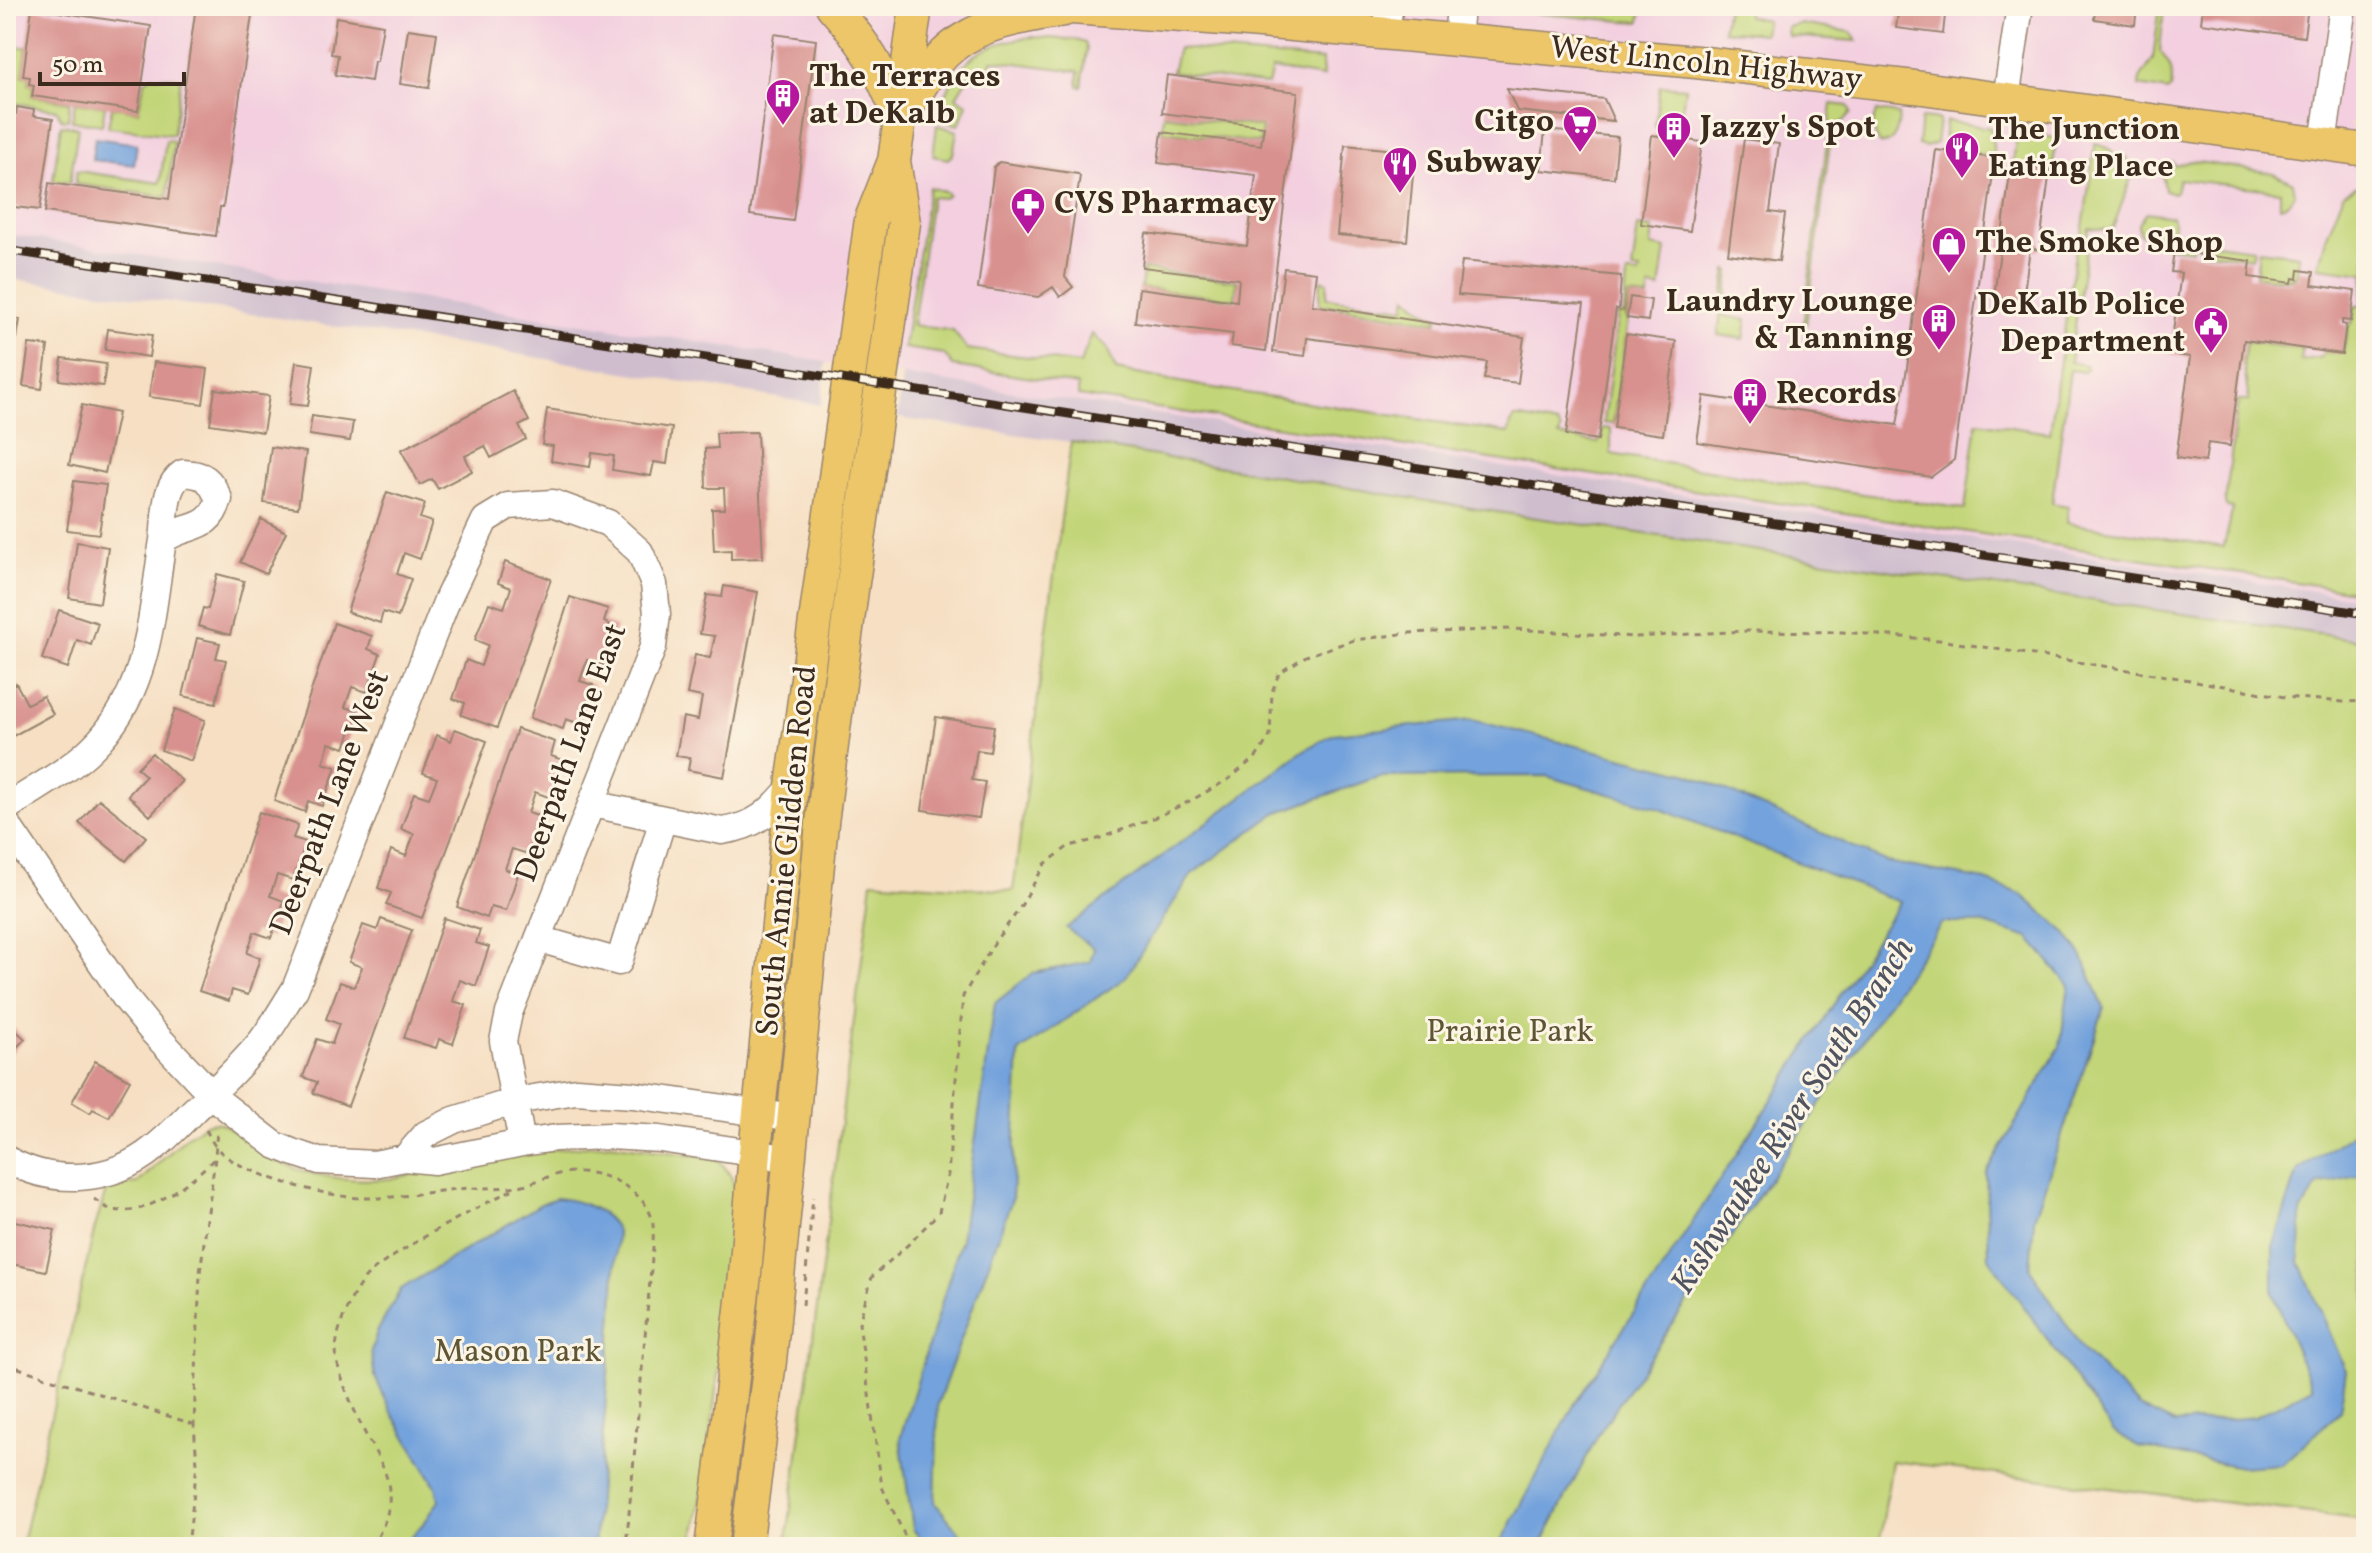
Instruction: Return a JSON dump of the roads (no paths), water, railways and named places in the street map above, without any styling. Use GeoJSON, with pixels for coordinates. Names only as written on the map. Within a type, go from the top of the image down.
{"type":"FeatureCollection","features":[{"type":"Feature","properties":{"kind":"main road"},"geometry":{"type":"LineString","coordinates":[[832,6],[856,33],[880,70],[900,118]]}},
{"type":"Feature","properties":{"kind":"main road","name":"South Annie Glidden Road"},"geometry":{"type":"LineString","coordinates":[[711,1547],[745,1275],[792,786],[871,219],[894,161],[916,6]]}},
{"type":"Feature","properties":{"kind":"main road","name":"West Lincoln Highway"},"geometry":{"type":"LineString","coordinates":[[900,118],[936,64],[965,36],[1014,18],[1063,7],[1388,20],[1457,41],[1696,62],[2006,99],[2366,150]]}},
{"type":"Feature","properties":{"kind":"main road","name":"South Annie Glidden Road"},"geometry":{"type":"LineString","coordinates":[[746,1547],[769,1375],[792,1159],[822,823],[904,223],[894,161]]}},
{"type":"Feature","properties":{"kind":"street"},"geometry":{"type":"LineString","coordinates":[[1457,41],[1460,6]]}},
{"type":"Feature","properties":{"kind":"street"},"geometry":{"type":"LineString","coordinates":[[2006,99],[2020,6]]}},
{"type":"Feature","properties":{"kind":"street"},"geometry":{"type":"LineString","coordinates":[[2323,143],[2343,6]]}},
{"type":"Feature","properties":{"kind":"street","name":"Deerpath Lane East"},"geometry":{"type":"LineString","coordinates":[[485,520],[508,506],[553,503],[608,523],[640,552],[654,584],[657,614],[653,647],[509,1013],[503,1041],[522,1143]]}},
{"type":"Feature","properties":{"kind":"street","name":"Deerpath Lane West"},"geometry":{"type":"LineString","coordinates":[[6,1159],[36,1173],[73,1178],[114,1172],[155,1148],[208,1101],[261,1041],[295,989],[447,600],[485,520]]}},
{"type":"Feature","properties":{"kind":"street"},"geometry":{"type":"LineString","coordinates":[[6,808],[91,749],[125,708],[142,665],[163,540]]}},
{"type":"Feature","properties":{"kind":"street"},"geometry":{"type":"LineString","coordinates":[[592,804],[722,831],[735,829],[770,812],[792,786]]}},
{"type":"Feature","properties":{"kind":"street"},"geometry":{"type":"LineString","coordinates":[[539,939],[619,962],[663,819]]}},
{"type":"Feature","properties":{"kind":"street"},"geometry":{"type":"LineString","coordinates":[[6,823],[126,999],[208,1101],[275,1145],[319,1161],[374,1164],[405,1158],[434,1161],[522,1143],[590,1136],[629,1136],[792,1159]]}},
{"type":"Feature","properties":{"kind":"street"},"geometry":{"type":"LineString","coordinates":[[405,1158],[426,1134],[454,1120],[515,1101],[563,1092],[603,1092],[795,1118]]}},
{"type":"Feature","properties":{"kind":"water"},"geometry":{"type":"Polygon","coordinates":[[[95,138],[137,144],[134,165],[92,160],[95,138]]]}},
{"type":"Feature","properties":{"kind":"water","name":"Kishwaukee River South Branch"},"geometry":{"type":"Polygon","coordinates":[[[1472,720],[1689,774],[1887,862],[1980,879],[2021,894],[2065,932],[2083,957],[2104,1008],[2034,1219],[2030,1269],[2084,1351],[2139,1407],[2175,1424],[2255,1417],[2312,1388],[2273,1293],[2273,1247],[2298,1170],[2352,1134],[2366,1136],[2366,1174],[2318,1185],[2301,1212],[2300,1262],[2346,1371],[2340,1411],[2282,1464],[2241,1467],[2138,1447],[2113,1431],[1989,1258],[1986,1174],[2060,1046],[2069,985],[2029,938],[1981,923],[1942,923],[1599,1433],[1540,1547],[1499,1547],[1574,1405],[1900,902],[1655,807],[1546,776],[1378,777],[1276,813],[1192,874],[1125,978],[1019,1052],[1012,1199],[938,1403],[935,1503],[971,1547],[927,1547],[913,1529],[900,1438],[961,1239],[995,1003],[1033,973],[1090,962],[1094,949],[1066,928],[1304,750],[1333,734],[1472,720]]]}},
{"type":"Feature","properties":{"kind":"water"},"geometry":{"type":"Polygon","coordinates":[[[556,1198],[599,1211],[617,1231],[594,1547],[403,1547],[439,1500],[436,1487],[391,1411],[375,1377],[371,1351],[377,1332],[401,1289],[541,1204],[556,1198]]]}},
{"type":"Feature","properties":{"kind":"railway"},"geometry":{"type":"LineString","coordinates":[[6,250],[2366,614]]}},
{"type":"Feature","properties":{"kind":"place","name":"The Terraces at DeKalb"},"geometry":{"type":"Point","coordinates":[783,127]}},
{"type":"Feature","properties":{"kind":"place","name":"Citgo"},"geometry":{"type":"Point","coordinates":[1580,154]}},
{"type":"Feature","properties":{"kind":"place","name":"Jazzy's Spot"},"geometry":{"type":"Point","coordinates":[1674,160]}},
{"type":"Feature","properties":{"kind":"place","name":"The Junction Eating Place"},"geometry":{"type":"Point","coordinates":[1962,180]}},
{"type":"Feature","properties":{"kind":"place","name":"Subway"},"geometry":{"type":"Point","coordinates":[1400,195]}},
{"type":"Feature","properties":{"kind":"place","name":"CVS Pharmacy"},"geometry":{"type":"Point","coordinates":[1028,236]}},
{"type":"Feature","properties":{"kind":"place","name":"The Smoke Shop"},"geometry":{"type":"Point","coordinates":[1949,275]}},
{"type":"Feature","properties":{"kind":"place","name":"Laundry Lounge & Tanning"},"geometry":{"type":"Point","coordinates":[1939,352]}},
{"type":"Feature","properties":{"kind":"place","name":"DeKalb Police Department"},"geometry":{"type":"Point","coordinates":[2211,355]}},
{"type":"Feature","properties":{"kind":"place","name":"Records"},"geometry":{"type":"Point","coordinates":[1750,426]}},
{"type":"Feature","properties":{"kind":"park label","name":"Prairie Park"},"geometry":{"type":"Point","coordinates":[1510,1033]}},
{"type":"Feature","properties":{"kind":"park label","name":"Mason Park"},"geometry":{"type":"Point","coordinates":[518,1353]}}]}
